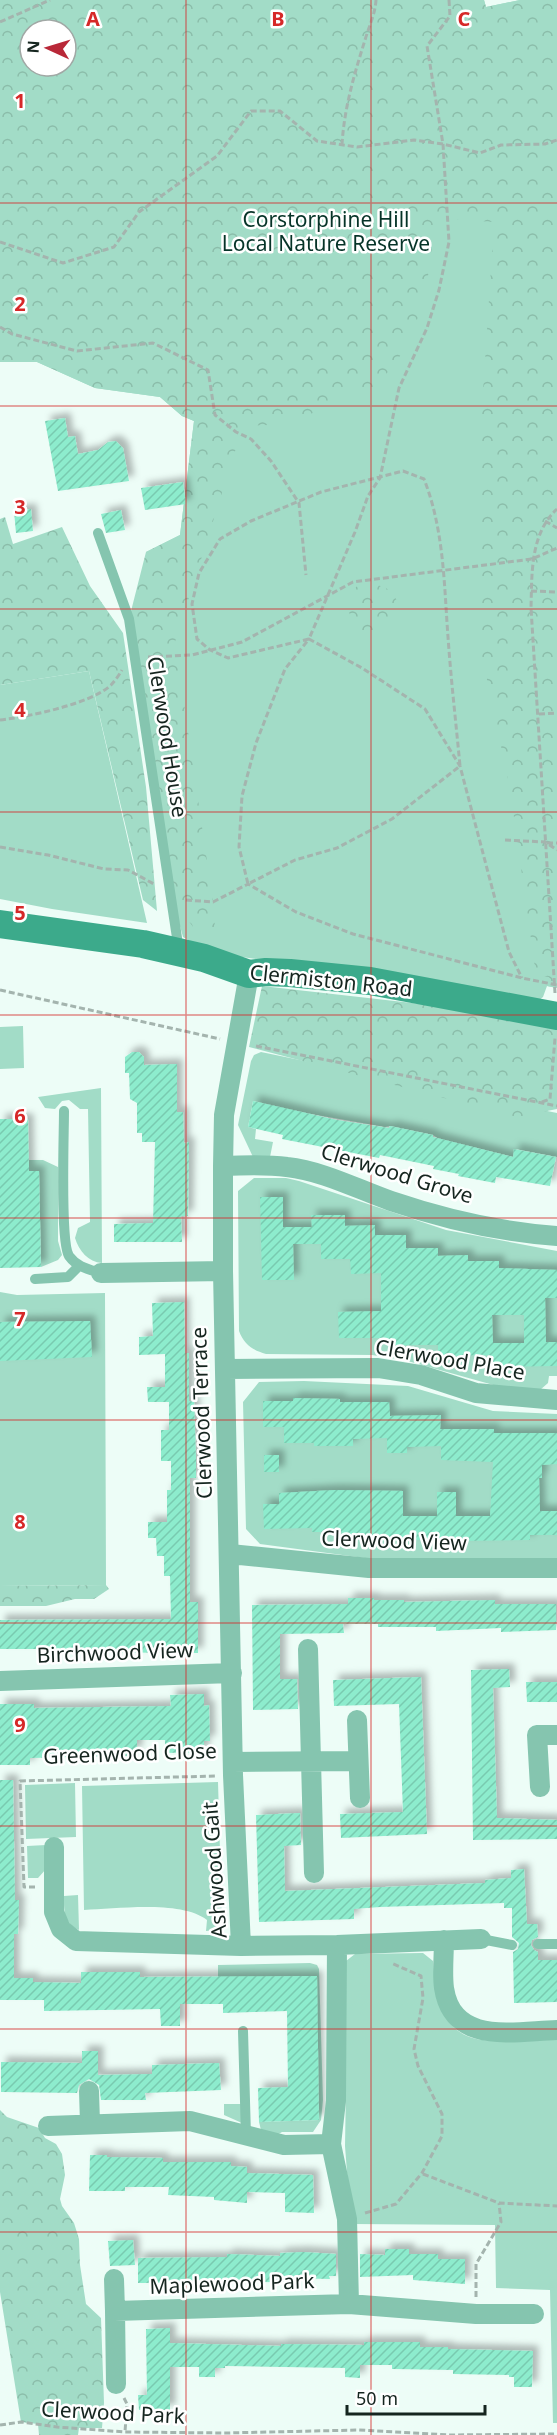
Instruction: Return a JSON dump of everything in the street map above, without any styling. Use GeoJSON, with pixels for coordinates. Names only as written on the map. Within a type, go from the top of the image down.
{"type":"FeatureCollection","features":[{"type":"Feature","properties":{"kind":"street","name":"Clermiston Road"},"geometry":{"type":"LineString","coordinates":[[0,924],[143,944],[224,964],[249,974],[290,973],[359,980],[557,1016]]}},
{"type":"Feature","properties":{"kind":"street","name":"Clerwood Terrace"},"geometry":{"type":"LineString","coordinates":[[230,1554],[223,1271],[224,1115],[249,974]]}},
{"type":"Feature","properties":{"kind":"street","name":"Clerwood Grove"},"geometry":{"type":"LineString","coordinates":[[223,1166],[286,1166],[308,1171],[393,1202],[480,1225],[527,1234],[557,1236]]}},
{"type":"Feature","properties":{"kind":"street"},"geometry":{"type":"LineString","coordinates":[[101,1273],[223,1271]]}},
{"type":"Feature","properties":{"kind":"street","name":"Clerwood Place"},"geometry":{"type":"LineString","coordinates":[[226,1369],[378,1368],[421,1375],[476,1393],[557,1400]]}},
{"type":"Feature","properties":{"kind":"street","name":"Clerwood View"},"geometry":{"type":"LineString","coordinates":[[230,1554],[369,1568],[557,1568]]}},
{"type":"Feature","properties":{"kind":"street","name":"Ashwood Gait"},"geometry":{"type":"LineString","coordinates":[[230,1554],[233,1769],[241,1946],[481,1939]]}},
{"type":"Feature","properties":{"kind":"street"},"geometry":{"type":"LineString","coordinates":[[308,1649],[314,1873]]}},
{"type":"Feature","properties":{"kind":"street","name":"Birchwood View"},"geometry":{"type":"LineString","coordinates":[[0,1682],[232,1673]]}},
{"type":"Feature","properties":{"kind":"street"},"geometry":{"type":"LineString","coordinates":[[357,1720],[360,1797]]}},
{"type":"Feature","properties":{"kind":"street"},"geometry":{"type":"LineString","coordinates":[[540,1786],[537,1735],[557,1735]]}},
{"type":"Feature","properties":{"kind":"street"},"geometry":{"type":"LineString","coordinates":[[233,1769],[310,1762],[358,1761]]}},
{"type":"Feature","properties":{"kind":"street"},"geometry":{"type":"LineString","coordinates":[[54,1847],[54,1912],[61,1929],[76,1941],[241,1946]]}},
{"type":"Feature","properties":{"kind":"street"},"geometry":{"type":"LineString","coordinates":[[444,1940],[444,1988],[455,2015],[471,2029],[493,2032],[557,2030]]}},
{"type":"Feature","properties":{"kind":"street"},"geometry":{"type":"LineString","coordinates":[[337,1945],[336,2101],[331,2144],[347,2219],[349,2304]]}},
{"type":"Feature","properties":{"kind":"street"},"geometry":{"type":"LineString","coordinates":[[89,2091],[90,2123]]}},
{"type":"Feature","properties":{"kind":"street"},"geometry":{"type":"LineString","coordinates":[[48,2126],[190,2121],[284,2145],[331,2144]]}},
{"type":"Feature","properties":{"kind":"street"},"geometry":{"type":"LineString","coordinates":[[114,2279],[116,2384]]}},
{"type":"Feature","properties":{"kind":"street","name":"Maplewood Park"},"geometry":{"type":"LineString","coordinates":[[115,2311],[349,2304],[476,2314],[534,2314]]}},
{"type":"Feature","properties":{"kind":"lane","name":"Clerwood House"},"geometry":{"type":"LineString","coordinates":[[98,533],[129,619],[179,952]]}},
{"type":"Feature","properties":{"kind":"lane"},"geometry":{"type":"LineString","coordinates":[[64,1111],[64,1233],[68,1254],[79,1266],[101,1273]]}},
{"type":"Feature","properties":{"kind":"lane"},"geometry":{"type":"LineString","coordinates":[[35,1279],[68,1276],[79,1266]]}},
{"type":"Feature","properties":{"kind":"lane"},"geometry":{"type":"LineString","coordinates":[[481,1939],[512,1945]]}},
{"type":"Feature","properties":{"kind":"lane"},"geometry":{"type":"LineString","coordinates":[[538,1944],[557,1944]]}},
{"type":"Feature","properties":{"kind":"lane"},"geometry":{"type":"LineString","coordinates":[[243,2031],[246,2136]]}},
{"type":"Feature","properties":{"kind":"path"},"geometry":{"type":"LineString","coordinates":[[0,22],[50,0]]}},
{"type":"Feature","properties":{"kind":"path"},"geometry":{"type":"LineString","coordinates":[[342,145],[344,116],[366,36],[376,13],[376,0]]}},
{"type":"Feature","properties":{"kind":"path"},"geometry":{"type":"LineString","coordinates":[[448,0],[450,16],[427,46],[443,144],[448,242],[439,290],[427,328],[399,388],[380,478],[368,496],[309,639],[285,669],[256,743],[242,796],[239,848],[248,884],[296,912],[353,934],[556,985]]}},
{"type":"Feature","properties":{"kind":"path"},"geometry":{"type":"LineString","coordinates":[[0,242],[63,263],[114,247],[139,212],[217,156],[251,111],[280,111],[317,141],[357,147],[414,140],[480,153],[501,145],[545,144],[557,140]]}},
{"type":"Feature","properties":{"kind":"path"},"geometry":{"type":"LineString","coordinates":[[0,327],[12,334],[77,351],[153,343],[208,370],[215,415],[236,432],[251,439],[271,461],[299,502],[306,575]]}},
{"type":"Feature","properties":{"kind":"path"},"geometry":{"type":"LineString","coordinates":[[460,766],[426,709],[362,668],[309,639],[228,658],[210,650],[197,639],[192,604],[199,573],[220,539],[251,521],[321,492],[403,471],[424,479],[435,507],[443,571],[460,766],[509,952],[522,978]]}},
{"type":"Feature","properties":{"kind":"path"},"geometry":{"type":"LineString","coordinates":[[542,1102],[550,1099],[557,1016],[531,591],[532,559],[545,520],[557,509]]}},
{"type":"Feature","properties":{"kind":"path"},"geometry":{"type":"LineString","coordinates":[[545,520],[557,528]]}},
{"type":"Feature","properties":{"kind":"path"},"geometry":{"type":"LineString","coordinates":[[210,650],[242,642],[353,582],[532,559],[557,548]]}},
{"type":"Feature","properties":{"kind":"path"},"geometry":{"type":"LineString","coordinates":[[531,591],[557,592]]}},
{"type":"Feature","properties":{"kind":"path"},"geometry":{"type":"LineString","coordinates":[[0,720],[35,716],[81,700]]}},
{"type":"Feature","properties":{"kind":"path"},"geometry":{"type":"LineString","coordinates":[[539,714],[557,713]]}},
{"type":"Feature","properties":{"kind":"path"},"geometry":{"type":"LineString","coordinates":[[0,846],[104,869],[128,870],[172,897],[196,903],[213,902],[295,860],[337,848],[392,819],[460,766]]}},
{"type":"Feature","properties":{"kind":"path"},"geometry":{"type":"LineString","coordinates":[[505,840],[557,843]]}},
{"type":"Feature","properties":{"kind":"path"},"geometry":{"type":"LineString","coordinates":[[545,842],[557,850]]}},
{"type":"Feature","properties":{"kind":"path"},"geometry":{"type":"LineString","coordinates":[[0,990],[236,1043],[557,1106]]}},
{"type":"Feature","properties":{"kind":"path","name":"Greenwood Close"},"geometry":{"type":"LineString","coordinates":[[55,1887],[24,1887],[20,1781],[233,1769]]}},
{"type":"Feature","properties":{"kind":"path"},"geometry":{"type":"LineString","coordinates":[[347,2219],[396,2204],[422,2173],[442,2136],[442,2114],[418,2066],[414,2049],[423,1998],[421,1976],[388,1959]]}},
{"type":"Feature","properties":{"kind":"path"},"geometry":{"type":"LineString","coordinates":[[422,2173],[499,2203],[557,2206]]}},
{"type":"Feature","properties":{"kind":"path"},"geometry":{"type":"LineString","coordinates":[[476,2314],[476,2264],[501,2222],[499,2203]]}},
{"type":"Feature","properties":{"kind":"path"},"geometry":{"type":"LineString","coordinates":[[125,2432],[127,2404]]}},
{"type":"Feature","properties":{"kind":"path","name":"Clerwood Park"},"geometry":{"type":"LineString","coordinates":[[0,2425],[21,2422],[125,2432],[225,2434],[359,2430],[449,2435],[557,2434]]}},
{"type":"Feature","properties":{"kind":"green space","name":"Corstorphine Hill Local Nature Reserve"},"geometry":{"type":"Polygon","coordinates":[[[0,0],[484,0],[486,7],[520,0],[557,0],[557,988],[547,986],[543,997],[538,1001],[235,956],[200,947],[183,937],[172,897],[146,552],[180,535],[194,421],[182,416],[160,397],[95,388],[37,362],[0,362],[0,0]]]}},
{"type":"Feature","properties":{"kind":"green space"},"geometry":{"type":"Polygon","coordinates":[[[0,0],[484,0],[486,7],[520,0],[557,0],[557,988],[547,986],[549,977],[536,975],[510,789],[481,651],[478,469],[494,222],[435,218],[425,292],[414,329],[396,362],[368,394],[339,393],[313,413],[269,425],[243,426],[175,642],[213,902],[215,928],[198,934],[172,897],[129,619],[146,552],[180,535],[194,421],[182,416],[160,397],[95,388],[37,362],[0,362],[0,0]]]}},
{"type":"Feature","properties":{"kind":"green space"},"geometry":{"type":"Polygon","coordinates":[[[5,517],[13,544],[62,527],[90,586],[123,633],[146,787],[157,911],[143,900],[89,671],[0,685],[0,519],[5,517]]]}},
{"type":"Feature","properties":{"kind":"green space"},"geometry":{"type":"Polygon","coordinates":[[[360,584],[376,585],[388,589],[396,599],[400,615],[380,633],[360,629],[350,616],[347,594],[360,584]]]}},
{"type":"Feature","properties":{"kind":"green space"},"geometry":{"type":"Polygon","coordinates":[[[89,671],[147,923],[0,899],[0,685],[89,671]]]}},
{"type":"Feature","properties":{"kind":"green space"},"geometry":{"type":"Polygon","coordinates":[[[262,986],[483,1011],[557,1029],[557,1109],[517,1117],[249,1047],[262,986]]]}},
{"type":"Feature","properties":{"kind":"green space"},"geometry":{"type":"Polygon","coordinates":[[[23,1026],[24,1068],[0,1069],[0,1027],[23,1026]]]}},
{"type":"Feature","properties":{"kind":"green space"},"geometry":{"type":"Polygon","coordinates":[[[261,1052],[557,1113],[557,1157],[515,1149],[513,1157],[439,1139],[433,1135],[288,1110],[253,1101],[248,1127],[256,1129],[255,1139],[273,1142],[270,1157],[253,1157],[238,1125],[251,1061],[254,1055],[261,1052]]]}},
{"type":"Feature","properties":{"kind":"green space"},"geometry":{"type":"Polygon","coordinates":[[[101,1088],[102,1263],[85,1255],[75,1238],[78,1228],[90,1222],[88,1109],[80,1109],[69,1100],[62,1101],[55,1109],[45,1108],[38,1097],[101,1088]]]}},
{"type":"Feature","properties":{"kind":"green space"},"geometry":{"type":"Polygon","coordinates":[[[29,1160],[43,1160],[58,1167],[58,1241],[62,1255],[58,1260],[41,1267],[39,1171],[29,1171],[29,1160]]]}},
{"type":"Feature","properties":{"kind":"green space"},"geometry":{"type":"Polygon","coordinates":[[[254,1178],[286,1178],[299,1181],[446,1230],[557,1251],[557,1376],[549,1376],[548,1383],[540,1390],[497,1386],[404,1360],[372,1355],[266,1354],[257,1351],[243,1340],[239,1331],[238,1191],[254,1178]]]}},
{"type":"Feature","properties":{"kind":"green space"},"geometry":{"type":"Polygon","coordinates":[[[0,1292],[17,1295],[105,1293],[106,1585],[0,1586],[0,1292]]]}},
{"type":"Feature","properties":{"kind":"green space"},"geometry":{"type":"Polygon","coordinates":[[[304,1381],[408,1386],[493,1411],[557,1414],[557,1558],[365,1558],[260,1544],[246,1529],[243,1402],[259,1382],[304,1381]]]}},
{"type":"Feature","properties":{"kind":"green space"},"geometry":{"type":"Polygon","coordinates":[[[106,1585],[109,1589],[94,1599],[75,1599],[46,1606],[0,1606],[0,1586],[106,1585]]]}},
{"type":"Feature","properties":{"kind":"green space"},"geometry":{"type":"Polygon","coordinates":[[[218,1782],[222,1921],[217,1930],[206,1931],[207,1920],[181,1910],[130,1907],[84,1910],[82,1786],[218,1782]]]}},
{"type":"Feature","properties":{"kind":"green space"},"geometry":{"type":"Polygon","coordinates":[[[75,1783],[76,1837],[26,1839],[25,1785],[75,1783]]]}},
{"type":"Feature","properties":{"kind":"green space"},"geometry":{"type":"Polygon","coordinates":[[[46,1845],[46,1869],[38,1878],[28,1878],[27,1846],[46,1845]]]}},
{"type":"Feature","properties":{"kind":"green space"},"geometry":{"type":"Polygon","coordinates":[[[78,1895],[79,1930],[67,1920],[64,1906],[64,1896],[78,1895]]]}},
{"type":"Feature","properties":{"kind":"green space"},"geometry":{"type":"Polygon","coordinates":[[[423,1953],[433,1961],[437,1992],[444,2014],[455,2028],[469,2037],[506,2041],[557,2038],[557,2423],[553,2423],[550,2290],[496,2288],[495,2225],[351,2224],[345,2146],[346,2087],[342,1972],[346,1961],[355,1954],[423,1953]]]}},
{"type":"Feature","properties":{"kind":"green space"},"geometry":{"type":"Polygon","coordinates":[[[310,1963],[317,1965],[319,1969],[323,2100],[321,2120],[313,2132],[282,2132],[275,2136],[261,2130],[259,2122],[319,2120],[316,1976],[218,1978],[218,1965],[310,1963]]]}},
{"type":"Feature","properties":{"kind":"green space"},"geometry":{"type":"Polygon","coordinates":[[[224,2104],[242,2104],[242,2123],[224,2115],[224,2104]]]}},
{"type":"Feature","properties":{"kind":"green space"},"geometry":{"type":"Polygon","coordinates":[[[0,2110],[7,2117],[39,2128],[45,2138],[56,2144],[62,2154],[65,2175],[60,2199],[74,2223],[79,2239],[86,2304],[101,2318],[104,2403],[102,2428],[79,2428],[78,2435],[39,2435],[38,2424],[21,2422],[0,2292],[0,2110]]]}},
{"type":"Feature","properties":{"kind":"building"},"geometry":{"type":"Polygon","coordinates":[[[65,418],[68,437],[75,436],[78,454],[98,450],[108,442],[116,441],[123,448],[129,481],[58,491],[45,421],[65,418]]]}},
{"type":"Feature","properties":{"kind":"building"},"geometry":{"type":"Polygon","coordinates":[[[183,482],[186,504],[145,510],[141,488],[183,482]]]}},
{"type":"Feature","properties":{"kind":"building"},"geometry":{"type":"Polygon","coordinates":[[[31,509],[33,531],[16,533],[14,511],[31,509]]]}},
{"type":"Feature","properties":{"kind":"building"},"geometry":{"type":"Polygon","coordinates":[[[121,510],[125,530],[106,533],[101,514],[121,510]]]}},
{"type":"Feature","properties":{"kind":"building"},"geometry":{"type":"Polygon","coordinates":[[[132,1052],[139,1052],[144,1057],[144,1065],[177,1064],[177,1112],[183,1112],[184,1143],[189,1142],[188,1216],[181,1216],[182,1242],[114,1242],[114,1224],[153,1223],[155,1142],[142,1142],[142,1133],[137,1133],[137,1103],[130,1099],[129,1073],[125,1073],[125,1057],[132,1052]]]}},
{"type":"Feature","properties":{"kind":"building"},"geometry":{"type":"Polygon","coordinates":[[[253,1101],[337,1120],[389,1128],[390,1126],[433,1135],[433,1137],[513,1157],[514,1149],[556,1157],[550,1186],[496,1177],[495,1183],[458,1176],[459,1174],[433,1169],[434,1166],[282,1139],[283,1135],[248,1127],[253,1101]]]}},
{"type":"Feature","properties":{"kind":"building"},"geometry":{"type":"Polygon","coordinates":[[[0,1119],[28,1119],[29,1171],[39,1171],[41,1267],[0,1268],[0,1119]]]}},
{"type":"Feature","properties":{"kind":"building"},"geometry":{"type":"Polygon","coordinates":[[[260,1197],[283,1197],[283,1227],[312,1227],[311,1215],[345,1215],[345,1226],[375,1225],[375,1235],[406,1235],[406,1248],[438,1248],[438,1256],[468,1255],[468,1261],[499,1261],[499,1268],[557,1270],[557,1298],[545,1298],[546,1342],[557,1342],[557,1366],[490,1367],[490,1355],[438,1356],[438,1345],[387,1345],[387,1338],[339,1338],[338,1312],[381,1311],[381,1273],[351,1274],[350,1259],[321,1259],[321,1244],[293,1244],[294,1280],[262,1280],[260,1197]],[[492,1315],[493,1343],[524,1343],[524,1315],[492,1315]]]}},
{"type":"Feature","properties":{"kind":"building"},"geometry":{"type":"Polygon","coordinates":[[[184,1302],[185,1353],[189,1353],[189,1401],[194,1401],[196,1478],[190,1478],[190,1602],[198,1602],[198,1653],[51,1652],[51,1649],[0,1649],[0,1620],[171,1619],[170,1576],[164,1576],[164,1556],[157,1556],[156,1538],[148,1538],[148,1522],[167,1522],[167,1490],[171,1490],[171,1461],[161,1461],[161,1430],[169,1430],[169,1402],[148,1402],[147,1387],[165,1387],[165,1354],[139,1355],[139,1337],[153,1336],[152,1303],[184,1302]]]}},
{"type":"Feature","properties":{"kind":"building"},"geometry":{"type":"Polygon","coordinates":[[[90,1321],[92,1357],[0,1361],[0,1322],[90,1321]]]}},
{"type":"Feature","properties":{"kind":"building"},"geometry":{"type":"Polygon","coordinates":[[[293,1398],[340,1399],[340,1402],[389,1402],[390,1416],[441,1415],[440,1429],[494,1429],[494,1433],[557,1433],[557,1464],[542,1465],[542,1478],[539,1478],[540,1511],[557,1511],[557,1535],[530,1535],[530,1540],[372,1541],[372,1537],[342,1538],[342,1532],[312,1532],[312,1528],[264,1529],[263,1504],[279,1504],[279,1493],[335,1490],[403,1491],[403,1516],[437,1516],[437,1492],[456,1492],[456,1516],[490,1516],[493,1462],[441,1460],[441,1446],[407,1447],[407,1453],[387,1453],[387,1438],[353,1439],[353,1446],[284,1443],[284,1427],[263,1427],[263,1401],[293,1401],[293,1398]]]}},
{"type":"Feature","properties":{"kind":"building"},"geometry":{"type":"Polygon","coordinates":[[[264,1455],[279,1455],[279,1472],[264,1472],[264,1455]]]}},
{"type":"Feature","properties":{"kind":"building"},"geometry":{"type":"Polygon","coordinates":[[[348,1598],[404,1600],[404,1602],[495,1600],[495,1604],[556,1604],[556,1630],[501,1632],[501,1628],[436,1631],[436,1627],[378,1627],[378,1624],[343,1624],[344,1633],[280,1634],[280,1679],[297,1679],[298,1709],[253,1710],[252,1605],[348,1604],[348,1598]]]}},
{"type":"Feature","properties":{"kind":"building"},"geometry":{"type":"Polygon","coordinates":[[[509,1669],[510,1687],[493,1688],[497,1818],[557,1820],[557,1839],[473,1840],[471,1670],[509,1669]]]}},
{"type":"Feature","properties":{"kind":"building"},"geometry":{"type":"Polygon","coordinates":[[[421,1677],[427,1834],[341,1838],[340,1814],[403,1812],[399,1704],[334,1706],[333,1680],[421,1677]]]}},
{"type":"Feature","properties":{"kind":"building"},"geometry":{"type":"Polygon","coordinates":[[[526,1682],[557,1682],[557,1702],[527,1702],[526,1682]]]}},
{"type":"Feature","properties":{"kind":"building"},"geometry":{"type":"Polygon","coordinates":[[[204,1694],[204,1706],[209,1705],[210,1741],[204,1741],[204,1752],[165,1753],[165,1740],[137,1740],[137,1752],[129,1752],[129,1756],[30,1758],[30,1765],[0,1765],[0,1704],[34,1704],[34,1708],[171,1706],[170,1695],[204,1694]]]}},
{"type":"Feature","properties":{"kind":"building"},"geometry":{"type":"Polygon","coordinates":[[[0,1780],[13,1780],[15,1900],[19,1900],[18,1934],[14,1934],[14,1978],[33,1978],[33,1982],[81,1983],[81,1972],[140,1972],[140,1977],[317,1976],[319,2120],[259,2122],[258,2088],[288,2087],[287,2011],[223,2013],[223,2004],[180,2004],[180,2026],[161,2026],[160,2009],[44,2011],[44,2000],[0,2000],[0,1780]]]}},
{"type":"Feature","properties":{"kind":"building"},"geometry":{"type":"Polygon","coordinates":[[[300,1813],[301,1845],[284,1846],[285,1891],[485,1883],[485,1880],[511,1878],[511,1870],[524,1869],[527,1924],[537,1924],[538,1937],[532,1940],[531,1945],[538,1952],[538,1960],[557,1960],[557,2002],[514,2003],[513,1952],[518,1949],[519,1943],[512,1937],[512,1908],[504,1908],[504,1903],[354,1909],[354,1919],[259,1922],[256,1815],[300,1813]]]}},
{"type":"Feature","properties":{"kind":"building"},"geometry":{"type":"Polygon","coordinates":[[[82,2051],[98,2051],[98,2075],[152,2074],[152,2065],[219,2063],[221,2090],[145,2093],[146,2100],[101,2100],[99,2085],[89,2079],[79,2085],[77,2093],[1,2092],[1,2062],[82,2063],[82,2051]]]}},
{"type":"Feature","properties":{"kind":"building"},"geometry":{"type":"Polygon","coordinates":[[[90,2155],[163,2158],[163,2162],[231,2162],[231,2166],[247,2167],[247,2173],[313,2175],[314,2213],[285,2212],[285,2193],[247,2192],[247,2203],[214,2200],[214,2197],[168,2195],[169,2187],[125,2187],[125,2191],[89,2191],[90,2155]]]}},
{"type":"Feature","properties":{"kind":"building"},"geometry":{"type":"Polygon","coordinates":[[[133,2240],[135,2265],[110,2266],[108,2241],[133,2240]]]}},
{"type":"Feature","properties":{"kind":"building"},"geometry":{"type":"Polygon","coordinates":[[[385,2249],[409,2249],[409,2254],[438,2254],[438,2259],[465,2259],[465,2284],[413,2280],[413,2275],[360,2277],[360,2254],[385,2255],[385,2249]]]}},
{"type":"Feature","properties":{"kind":"building"},"geometry":{"type":"Polygon","coordinates":[[[280,2253],[336,2254],[336,2276],[329,2276],[330,2279],[290,2278],[290,2282],[138,2283],[138,2258],[227,2257],[227,2254],[280,2256],[280,2253]]]}},
{"type":"Feature","properties":{"kind":"building"},"geometry":{"type":"Polygon","coordinates":[[[170,2328],[170,2343],[281,2346],[281,2344],[364,2345],[364,2342],[420,2342],[420,2347],[533,2351],[532,2387],[514,2387],[514,2377],[509,2377],[509,2375],[453,2374],[453,2370],[392,2369],[392,2365],[360,2365],[360,2378],[345,2377],[345,2368],[225,2366],[225,2368],[215,2368],[215,2377],[199,2377],[199,2367],[170,2367],[170,2410],[139,2410],[138,2395],[147,2395],[146,2329],[170,2328]]]}}]}
